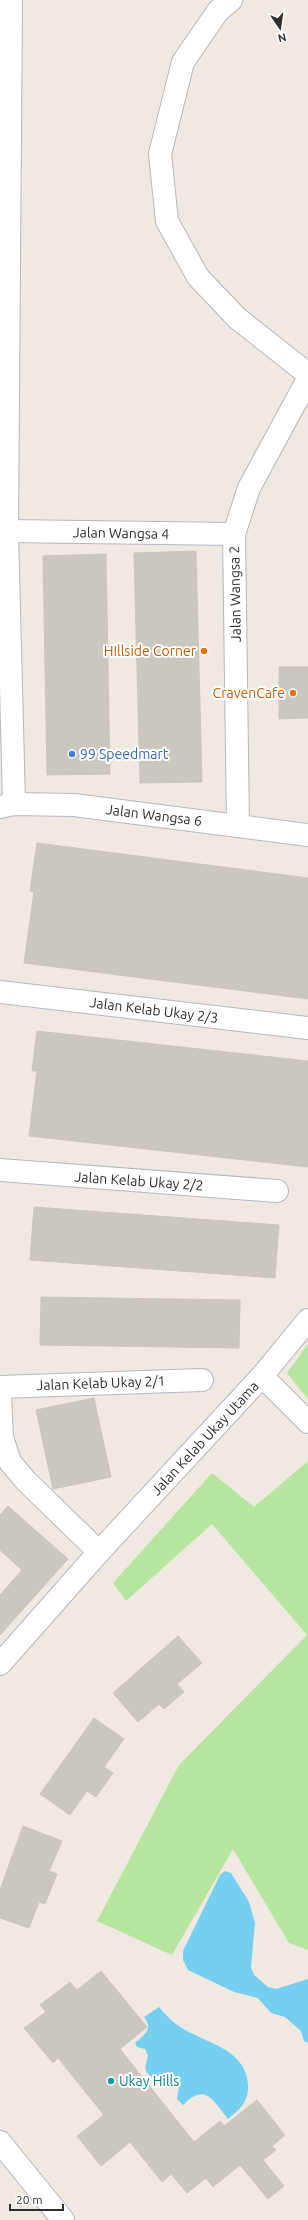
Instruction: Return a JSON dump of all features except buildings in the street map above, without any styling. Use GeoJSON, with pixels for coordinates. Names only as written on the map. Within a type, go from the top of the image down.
{"type":"FeatureCollection","features":[{"type":"Feature","properties":{"kind":"street"},"geometry":{"type":"LineString","coordinates":[[7,806],[7,531],[11,0]]}},
{"type":"Feature","properties":{"kind":"street"},"geometry":{"type":"LineString","coordinates":[[230,0],[218,11],[183,62],[160,154],[167,221],[198,277],[237,318],[308,374]]}},
{"type":"Feature","properties":{"kind":"street","name":"Jalan Wangsa 2"},"geometry":{"type":"LineString","coordinates":[[238,826],[234,534],[249,488],[308,379]]}},
{"type":"Feature","properties":{"kind":"street","name":"Jalan Wangsa 4"},"geometry":{"type":"LineString","coordinates":[[7,531],[234,534]]}},
{"type":"Feature","properties":{"kind":"street","name":"Jalan Wangsa 6"},"geometry":{"type":"LineString","coordinates":[[7,806],[74,805],[308,835]]}},
{"type":"Feature","properties":{"kind":"street","name":"Jalan Kelab Ukay 2/3"},"geometry":{"type":"LineString","coordinates":[[0,992],[308,1028]]}},
{"type":"Feature","properties":{"kind":"street","name":"Jalan Kelab Ukay 2/2"},"geometry":{"type":"LineString","coordinates":[[0,1170],[278,1191]]}},
{"type":"Feature","properties":{"kind":"street","name":"Jalan Kelab Ukay Utama"},"geometry":{"type":"LineString","coordinates":[[0,1664],[99,1552],[262,1376],[308,1320]]}},
{"type":"Feature","properties":{"kind":"street"},"geometry":{"type":"LineString","coordinates":[[262,1376],[308,1422]]}},
{"type":"Feature","properties":{"kind":"street","name":"Jalan Kelab Ukay 2/1"},"geometry":{"type":"LineString","coordinates":[[0,1387],[202,1380]]}},
{"type":"Feature","properties":{"kind":"street"},"geometry":{"type":"LineString","coordinates":[[0,1394],[2,1438],[10,1462],[26,1481],[99,1552]]}},
{"type":"Feature","properties":{"kind":"street"},"geometry":{"type":"LineString","coordinates":[[0,2142],[63,2220]]}},
{"type":"Feature","properties":{"kind":"green space"},"geometry":{"type":"Polygon","coordinates":[[[308,1344],[308,1399],[287,1373],[308,1344]]]}},
{"type":"Feature","properties":{"kind":"green space"},"geometry":{"type":"Polygon","coordinates":[[[308,1461],[308,1950],[289,1943],[233,1849],[172,1955],[97,1921],[179,1765],[307,1635],[212,1524],[126,1601],[113,1583],[212,1473],[254,1507],[308,1461]]]}},
{"type":"Feature","properties":{"kind":"water"},"geometry":{"type":"Polygon","coordinates":[[[225,1871],[231,1873],[249,1902],[255,1923],[251,1967],[254,1975],[268,1987],[276,1989],[308,1979],[308,2043],[304,2041],[301,2031],[285,2017],[271,2013],[258,1998],[234,1992],[188,1970],[183,1960],[183,1951],[220,1875],[225,1871]]]}},
{"type":"Feature","properties":{"kind":"water"},"geometry":{"type":"Polygon","coordinates":[[[159,2007],[176,2024],[231,2054],[239,2062],[245,2072],[248,2090],[246,2100],[237,2112],[228,2119],[213,2100],[203,2094],[191,2098],[183,2105],[177,2099],[179,2087],[174,2080],[167,2077],[152,2077],[147,2072],[146,2068],[148,2055],[145,2049],[137,2047],[135,2043],[147,2032],[148,2025],[144,2017],[159,2007]]]}},
{"type":"Feature","properties":{"kind":"place","name":"HIllside Corner"},"geometry":{"type":"Point","coordinates":[204,651]}},
{"type":"Feature","properties":{"kind":"place","name":"CravenCafe"},"geometry":{"type":"Point","coordinates":[293,693]}},
{"type":"Feature","properties":{"kind":"place","name":"99 Speedmart"},"geometry":{"type":"Point","coordinates":[72,754]}},
{"type":"Feature","properties":{"kind":"place","name":"Ukay Hills"},"geometry":{"type":"Point","coordinates":[111,2081]}}]}
